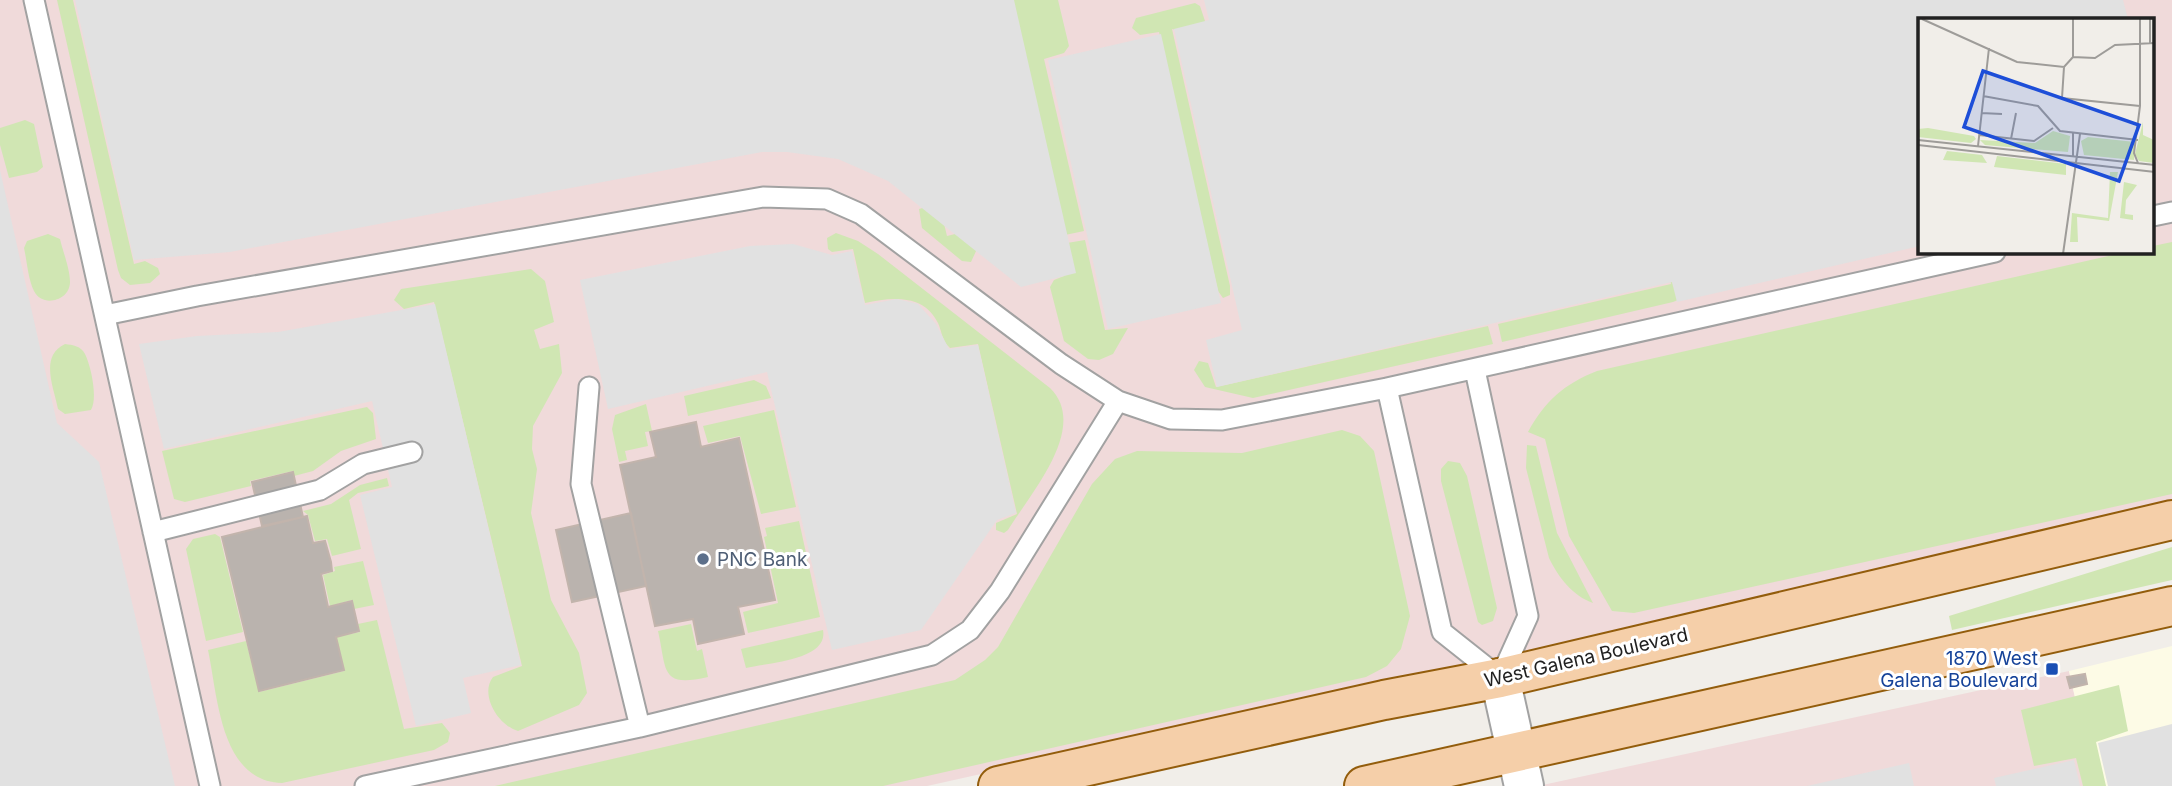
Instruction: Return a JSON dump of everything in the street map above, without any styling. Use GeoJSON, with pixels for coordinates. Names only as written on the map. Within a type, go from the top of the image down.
{"type":"FeatureCollection","features":[{"type":"Feature","properties":{"kind":"main road","name":"West Galena Boulevard"},"geometry":{"type":"LineString","coordinates":[[998,786],[1370,703],[1500,678],[2172,520]]}},
{"type":"Feature","properties":{"kind":"main road"},"geometry":{"type":"LineString","coordinates":[[1364,786],[1520,768],[2172,606]]}},
{"type":"Feature","properties":{"kind":"street"},"geometry":{"type":"LineString","coordinates":[[1500,678],[1520,768]]}},
{"type":"Feature","properties":{"kind":"lane"},"geometry":{"type":"LineString","coordinates":[[34,0],[210,786]]}},
{"type":"Feature","properties":{"kind":"lane"},"geometry":{"type":"LineString","coordinates":[[105,315],[207,294],[764,197],[827,199],[862,214],[1061,364],[1118,401],[1171,419],[1222,420],[1475,370],[1986,254]]}},
{"type":"Feature","properties":{"kind":"lane"},"geometry":{"type":"LineString","coordinates":[[2154,216],[2172,212]]}},
{"type":"Feature","properties":{"kind":"lane"},"geometry":{"type":"LineString","coordinates":[[1387,388],[1442,632],[1500,678],[1528,616],[1475,370]]}},
{"type":"Feature","properties":{"kind":"lane"},"geometry":{"type":"LineString","coordinates":[[589,387],[581,484],[640,726]]}},
{"type":"Feature","properties":{"kind":"lane"},"geometry":{"type":"LineString","coordinates":[[365,786],[640,726],[932,655],[970,631],[1000,591],[1118,401]]}},
{"type":"Feature","properties":{"kind":"lane"},"geometry":{"type":"LineString","coordinates":[[153,532],[320,490],[363,464],[412,452]]}},
{"type":"Feature","properties":{"kind":"shaded area"},"geometry":{"type":"Polygon","coordinates":[[[0,0],[2172,0],[2172,510],[927,786],[0,786],[0,0]]]}},
{"type":"Feature","properties":{"kind":"shaded area"},"geometry":{"type":"Polygon","coordinates":[[[75,0],[1014,0],[1076,273],[1021,287],[888,181],[838,159],[787,152],[762,152],[230,252],[134,260],[75,0]]]}},
{"type":"Feature","properties":{"kind":"shaded area"},"geometry":{"type":"Polygon","coordinates":[[[1204,0],[2123,0],[2128,18],[1918,18],[1918,246],[1677,302],[1672,282],[1217,387],[1206,340],[1242,330],[1174,29],[1209,20],[1204,0]]]}},
{"type":"Feature","properties":{"kind":"shaded area"},"geometry":{"type":"Polygon","coordinates":[[[1161,34],[1221,303],[1108,329],[1048,60],[1161,34]]]}},
{"type":"Feature","properties":{"kind":"shaded area"},"geometry":{"type":"Polygon","coordinates":[[[0,170],[57,423],[99,462],[175,786],[0,786],[0,170]]]}},
{"type":"Feature","properties":{"kind":"shaded area"},"geometry":{"type":"Polygon","coordinates":[[[793,244],[832,255],[852,251],[865,305],[897,299],[918,304],[936,324],[949,349],[978,345],[1016,513],[997,520],[921,630],[832,650],[767,372],[608,409],[580,280],[750,246],[793,244]]]}},
{"type":"Feature","properties":{"kind":"shaded area"},"geometry":{"type":"Polygon","coordinates":[[[435,304],[521,665],[463,678],[471,713],[416,726],[360,495],[392,487],[372,401],[164,449],[139,344],[197,336],[278,332],[435,304]]]}},
{"type":"Feature","properties":{"kind":"shaded area"},"geometry":{"type":"Polygon","coordinates":[[[2172,646],[2172,786],[2095,786],[2069,671],[2172,646]]]}},
{"type":"Feature","properties":{"kind":"shaded area"},"geometry":{"type":"Polygon","coordinates":[[[2069,671],[2095,786],[1538,786],[2069,671]]]}},
{"type":"Feature","properties":{"kind":"shaded area"},"geometry":{"type":"Polygon","coordinates":[[[2172,724],[2172,786],[2108,786],[2098,743],[2172,724]]]}},
{"type":"Feature","properties":{"kind":"shaded area"},"geometry":{"type":"Polygon","coordinates":[[[2074,760],[2080,786],[1996,786],[1994,778],[2074,760]]]}},
{"type":"Feature","properties":{"kind":"shaded area"},"geometry":{"type":"Polygon","coordinates":[[[1909,763],[1914,786],[1807,786],[1909,763]]]}},
{"type":"Feature","properties":{"kind":"green space"},"geometry":{"type":"Polygon","coordinates":[[[57,0],[73,0],[134,264],[145,261],[158,268],[160,274],[150,283],[130,285],[121,278],[118,270],[57,0]]]}},
{"type":"Feature","properties":{"kind":"green space"},"geometry":{"type":"Polygon","coordinates":[[[1012,0],[1058,0],[1069,46],[1064,53],[1044,59],[1084,231],[1065,235],[1012,0]]]}},
{"type":"Feature","properties":{"kind":"green space"},"geometry":{"type":"Polygon","coordinates":[[[1195,3],[1200,6],[1206,24],[1190,33],[1172,29],[1230,286],[1230,295],[1223,298],[1218,291],[1159,32],[1140,35],[1132,28],[1136,18],[1195,3]]]}},
{"type":"Feature","properties":{"kind":"green space"},"geometry":{"type":"Polygon","coordinates":[[[25,120],[34,124],[43,167],[37,172],[9,178],[0,145],[0,128],[25,120]]]}},
{"type":"Feature","properties":{"kind":"green space"},"geometry":{"type":"Polygon","coordinates":[[[939,203],[947,236],[963,232],[977,249],[971,262],[962,261],[922,228],[919,209],[939,203]]]}},
{"type":"Feature","properties":{"kind":"green space"},"geometry":{"type":"Polygon","coordinates":[[[836,233],[858,241],[878,254],[1050,388],[1061,404],[1063,422],[1060,441],[1052,460],[1042,480],[1004,533],[996,530],[996,523],[1017,514],[978,344],[950,348],[932,314],[916,302],[896,299],[865,303],[853,249],[832,252],[828,249],[827,238],[836,233]]]}},
{"type":"Feature","properties":{"kind":"green space"},"geometry":{"type":"Polygon","coordinates":[[[48,234],[60,239],[70,282],[66,294],[49,301],[34,291],[24,248],[27,241],[48,234]]]}},
{"type":"Feature","properties":{"kind":"green space"},"geometry":{"type":"Polygon","coordinates":[[[1085,240],[1105,330],[1128,328],[1113,354],[1099,360],[1088,359],[1064,341],[1050,287],[1054,280],[1064,276],[1067,243],[1085,240]]]}},
{"type":"Feature","properties":{"kind":"green space"},"geometry":{"type":"Polygon","coordinates":[[[2172,242],[2172,494],[1634,613],[1612,611],[1569,536],[1545,439],[1528,432],[1541,411],[1565,388],[1597,371],[2117,254],[2154,254],[2154,246],[2172,242]]]}},
{"type":"Feature","properties":{"kind":"green space"},"geometry":{"type":"Polygon","coordinates":[[[1667,266],[1678,300],[1502,342],[1498,324],[1671,284],[1667,266]]]}},
{"type":"Feature","properties":{"kind":"green space"},"geometry":{"type":"Polygon","coordinates":[[[531,269],[545,281],[554,322],[534,330],[540,349],[559,344],[562,373],[533,426],[532,449],[537,469],[531,513],[551,600],[579,653],[587,693],[579,705],[518,731],[498,716],[488,692],[493,677],[522,666],[434,302],[404,309],[394,300],[401,289],[531,269]]]}},
{"type":"Feature","properties":{"kind":"green space"},"geometry":{"type":"Polygon","coordinates":[[[1488,326],[1493,344],[1253,398],[1205,387],[1194,370],[1199,361],[1208,363],[1216,387],[1488,326]]]}},
{"type":"Feature","properties":{"kind":"green space"},"geometry":{"type":"Polygon","coordinates":[[[65,344],[79,348],[87,359],[94,390],[91,410],[65,414],[58,409],[50,364],[57,349],[65,344]]]}},
{"type":"Feature","properties":{"kind":"green space"},"geometry":{"type":"Polygon","coordinates":[[[754,380],[766,386],[771,398],[688,416],[684,396],[754,380]]]}},
{"type":"Feature","properties":{"kind":"green space"},"geometry":{"type":"Polygon","coordinates":[[[646,404],[652,431],[645,432],[648,446],[625,451],[627,460],[619,462],[612,429],[615,415],[646,404]]]}},
{"type":"Feature","properties":{"kind":"green space"},"geometry":{"type":"Polygon","coordinates":[[[367,407],[373,413],[376,439],[341,451],[313,471],[294,476],[293,471],[250,481],[251,486],[185,502],[174,499],[162,451],[367,407]]]}},
{"type":"Feature","properties":{"kind":"green space"},"geometry":{"type":"Polygon","coordinates":[[[774,410],[796,507],[761,514],[740,436],[708,443],[703,426],[774,410]]]}},
{"type":"Feature","properties":{"kind":"green space"},"geometry":{"type":"Polygon","coordinates":[[[1342,430],[1360,436],[1374,451],[1410,616],[1401,649],[1387,666],[1366,677],[883,786],[495,786],[955,680],[985,660],[998,647],[1092,484],[1115,459],[1137,451],[1242,453],[1342,430]]]}},
{"type":"Feature","properties":{"kind":"green space"},"geometry":{"type":"Polygon","coordinates":[[[1527,445],[1536,446],[1557,533],[1593,603],[1579,596],[1567,585],[1549,558],[1526,468],[1527,445]]]}},
{"type":"Feature","properties":{"kind":"green space"},"geometry":{"type":"Polygon","coordinates":[[[1448,461],[1460,463],[1467,476],[1497,608],[1493,621],[1482,625],[1478,622],[1441,481],[1441,469],[1448,461]]]}},
{"type":"Feature","properties":{"kind":"green space"},"geometry":{"type":"Polygon","coordinates":[[[387,478],[389,486],[358,493],[349,500],[361,549],[332,556],[327,539],[315,541],[308,515],[303,511],[331,504],[360,485],[387,478]]]}},
{"type":"Feature","properties":{"kind":"green space"},"geometry":{"type":"Polygon","coordinates":[[[799,521],[820,617],[748,633],[743,612],[778,603],[764,537],[767,536],[765,528],[799,521]]]}},
{"type":"Feature","properties":{"kind":"green space"},"geometry":{"type":"Polygon","coordinates":[[[215,534],[220,537],[243,632],[206,641],[186,549],[193,539],[215,534]]]}},
{"type":"Feature","properties":{"kind":"green space"},"geometry":{"type":"Polygon","coordinates":[[[2172,547],[2172,580],[1952,630],[1949,616],[2172,547]]]}},
{"type":"Feature","properties":{"kind":"green space"},"geometry":{"type":"Polygon","coordinates":[[[363,561],[374,605],[354,609],[352,600],[330,606],[323,575],[335,571],[334,567],[363,561]]]}},
{"type":"Feature","properties":{"kind":"green space"},"geometry":{"type":"Polygon","coordinates":[[[377,620],[404,729],[442,723],[450,733],[448,742],[434,750],[282,783],[261,779],[246,768],[234,752],[219,712],[208,650],[246,641],[259,692],[344,671],[336,637],[360,632],[358,624],[377,620]]]}},
{"type":"Feature","properties":{"kind":"green space"},"geometry":{"type":"Polygon","coordinates":[[[691,624],[697,651],[702,649],[708,677],[692,680],[673,678],[665,666],[658,631],[691,624]]]}},
{"type":"Feature","properties":{"kind":"green space"},"geometry":{"type":"Polygon","coordinates":[[[823,630],[822,640],[807,654],[746,668],[741,649],[823,630]]]}},
{"type":"Feature","properties":{"kind":"green space"},"geometry":{"type":"Polygon","coordinates":[[[2119,685],[2128,731],[2096,742],[2106,786],[2083,786],[2076,758],[2034,766],[2021,710],[2119,685]]]}},
{"type":"Feature","properties":{"kind":"building","name":"PNC Bank"},"geometry":{"type":"Polygon","coordinates":[[[696,422],[701,447],[739,438],[775,600],[738,607],[744,634],[698,644],[693,619],[655,626],[620,465],[656,457],[650,432],[696,422]]]}},
{"type":"Feature","properties":{"kind":"building"},"geometry":{"type":"Polygon","coordinates":[[[293,472],[303,517],[262,526],[252,482],[293,472]]]}},
{"type":"Feature","properties":{"kind":"building"},"geometry":{"type":"Polygon","coordinates":[[[631,513],[646,586],[572,602],[556,530],[631,513]]]}},
{"type":"Feature","properties":{"kind":"building"},"geometry":{"type":"Polygon","coordinates":[[[307,516],[313,543],[325,541],[331,562],[332,571],[321,574],[328,607],[352,601],[359,631],[336,637],[344,670],[259,691],[222,537],[307,516]]]}},
{"type":"Feature","properties":{"kind":"building"},"geometry":{"type":"Polygon","coordinates":[[[2085,674],[2087,684],[2070,688],[2067,677],[2085,674]]]}},
{"type":"Feature","properties":{"kind":"place","name":"PNC Bank"},"geometry":{"type":"Point","coordinates":[703,559]}},
{"type":"Feature","properties":{"kind":"place","name":"1870 West Galena Boulevard"},"geometry":{"type":"Point","coordinates":[2052,669]}}]}
